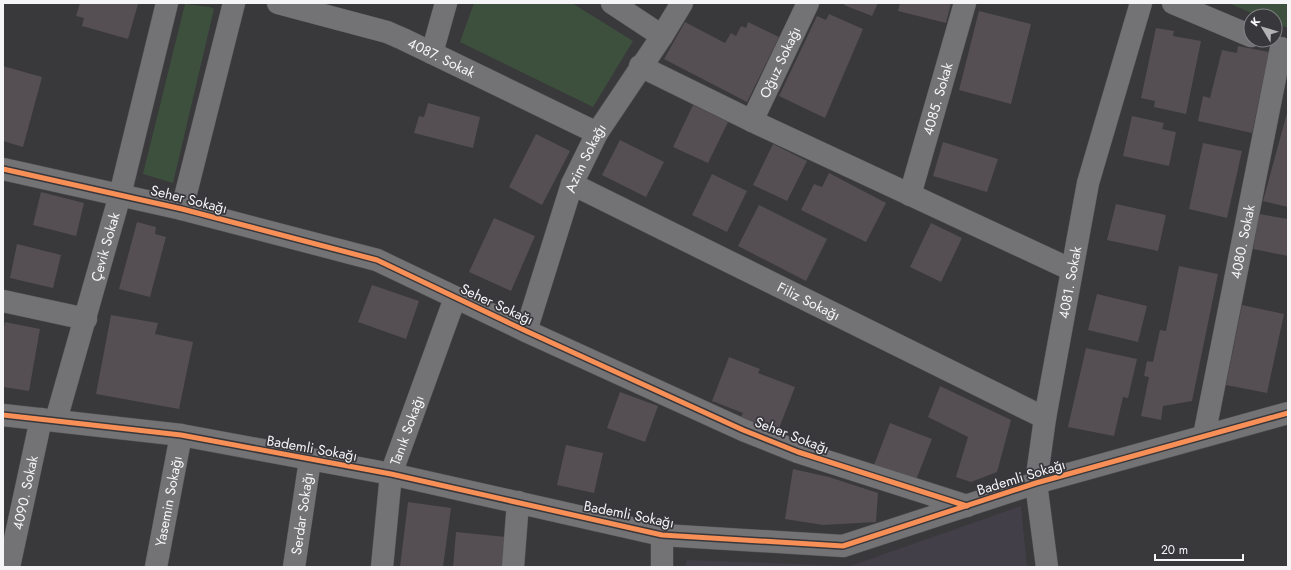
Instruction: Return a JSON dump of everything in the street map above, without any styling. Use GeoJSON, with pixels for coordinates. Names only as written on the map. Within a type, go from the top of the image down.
{"type":"FeatureCollection","features":[{"type":"Feature","properties":{"kind":"street","name":"Çevik Sokak"},"geometry":{"type":"LineString","coordinates":[[49,420],[86,319],[120,195],[167,3]]}},
{"type":"Feature","properties":{"kind":"street"},"geometry":{"type":"LineString","coordinates":[[182,209],[234,3]]}},
{"type":"Feature","properties":{"kind":"street","name":"4087. Sokak"},"geometry":{"type":"LineString","coordinates":[[278,3],[387,32],[403,38],[597,133]]}},
{"type":"Feature","properties":{"kind":"street"},"geometry":{"type":"LineString","coordinates":[[432,53],[446,3]]}},
{"type":"Feature","properties":{"kind":"street"},"geometry":{"type":"LineString","coordinates":[[612,3],[662,36]]}},
{"type":"Feature","properties":{"kind":"street","name":"Azim Sokağı"},"geometry":{"type":"LineString","coordinates":[[526,331],[572,184],[597,133],[640,66],[662,36],[682,3]]}},
{"type":"Feature","properties":{"kind":"street","name":"Oğuz Sokağı"},"geometry":{"type":"LineString","coordinates":[[752,121],[808,3]]}},
{"type":"Feature","properties":{"kind":"street","name":"4085. Sokak"},"geometry":{"type":"LineString","coordinates":[[910,195],[965,3]]}},
{"type":"Feature","properties":{"kind":"street","name":"4081. Sokak"},"geometry":{"type":"LineString","coordinates":[[1047,567],[1036,483],[1045,418],[1088,183],[1141,3]]}},
{"type":"Feature","properties":{"kind":"street"},"geometry":{"type":"LineString","coordinates":[[1173,3],[1243,33]]}},
{"type":"Feature","properties":{"kind":"street","name":"4080. Sokak"},"geometry":{"type":"LineString","coordinates":[[1204,436],[1277,48]]}},
{"type":"Feature","properties":{"kind":"street"},"geometry":{"type":"LineString","coordinates":[[640,66],[752,121],[1072,270]]}},
{"type":"Feature","properties":{"kind":"street","name":"Seher Sokağı"},"geometry":{"type":"LineString","coordinates":[[3,169],[182,209],[377,260],[526,331],[743,430],[798,452],[967,506]]}},
{"type":"Feature","properties":{"kind":"street","name":"Filiz Sokağı"},"geometry":{"type":"LineString","coordinates":[[572,184],[1045,418]]}},
{"type":"Feature","properties":{"kind":"street","name":"Tanık Sokağı"},"geometry":{"type":"LineString","coordinates":[[382,567],[391,474],[455,298]]}},
{"type":"Feature","properties":{"kind":"street"},"geometry":{"type":"LineString","coordinates":[[3,301],[86,319]]}},
{"type":"Feature","properties":{"kind":"street","name":"Bademli Sokağı"},"geometry":{"type":"LineString","coordinates":[[3,415],[181,435],[391,474],[662,535],[843,546],[1036,483],[1288,413]]}},
{"type":"Feature","properties":{"kind":"street","name":"4090. Sokak"},"geometry":{"type":"LineString","coordinates":[[9,567],[49,420]]}},
{"type":"Feature","properties":{"kind":"street","name":"Yasemin Sokağı"},"geometry":{"type":"LineString","coordinates":[[156,567],[181,435]]}},
{"type":"Feature","properties":{"kind":"street","name":"Serdar Sokağı"},"geometry":{"type":"LineString","coordinates":[[294,567],[310,460]]}},
{"type":"Feature","properties":{"kind":"street"},"geometry":{"type":"LineString","coordinates":[[513,567],[518,502]]}},
{"type":"Feature","properties":{"kind":"street","name":"Bademli Sokağı"},"geometry":{"type":"LineString","coordinates":[[662,535],[662,567]]}},
{"type":"Feature","properties":{"kind":"shaded area"},"geometry":{"type":"Polygon","coordinates":[[[1021,506],[1027,567],[685,567],[687,560],[850,566],[1021,506]]]}},
{"type":"Feature","properties":{"kind":"green space"},"geometry":{"type":"Polygon","coordinates":[[[474,3],[572,3],[633,41],[593,107],[460,42],[474,3]]]}},
{"type":"Feature","properties":{"kind":"green space"},"geometry":{"type":"Polygon","coordinates":[[[1228,3],[1288,3],[1288,28],[1283,26],[1283,8],[1243,8],[1243,9],[1228,3]]]}},
{"type":"Feature","properties":{"kind":"green space"},"geometry":{"type":"Polygon","coordinates":[[[185,4],[210,7],[214,9],[173,183],[143,174],[185,4]]]}},
{"type":"Feature","properties":{"kind":"building"},"geometry":{"type":"Polygon","coordinates":[[[80,3],[138,4],[128,39],[82,26],[84,18],[76,16],[80,3]]]}},
{"type":"Feature","properties":{"kind":"building"},"geometry":{"type":"Polygon","coordinates":[[[845,3],[878,3],[872,16],[844,5],[845,3]]]}},
{"type":"Feature","properties":{"kind":"building"},"geometry":{"type":"Polygon","coordinates":[[[900,3],[951,3],[946,23],[898,11],[900,3]]]}},
{"type":"Feature","properties":{"kind":"building"},"geometry":{"type":"Polygon","coordinates":[[[979,11],[1031,24],[1011,104],[959,90],[979,11]]]}},
{"type":"Feature","properties":{"kind":"building"},"geometry":{"type":"Polygon","coordinates":[[[829,14],[863,29],[825,118],[779,96],[817,16],[826,20],[829,14]]]}},
{"type":"Feature","properties":{"kind":"building"},"geometry":{"type":"Polygon","coordinates":[[[685,22],[725,43],[731,33],[736,36],[741,26],[746,28],[748,22],[779,37],[747,102],[664,59],[685,22]]]}},
{"type":"Feature","properties":{"kind":"building"},"geometry":{"type":"Polygon","coordinates":[[[1156,28],[1174,31],[1173,36],[1201,41],[1186,114],[1154,107],[1155,101],[1141,98],[1156,28]]]}},
{"type":"Feature","properties":{"kind":"building"},"geometry":{"type":"Polygon","coordinates":[[[1238,46],[1269,52],[1252,133],[1198,121],[1203,96],[1210,98],[1222,50],[1237,53],[1238,46]]]}},
{"type":"Feature","properties":{"kind":"building"},"geometry":{"type":"Polygon","coordinates":[[[3,66],[42,77],[23,147],[3,141],[3,66]]]}},
{"type":"Feature","properties":{"kind":"building"},"geometry":{"type":"Polygon","coordinates":[[[428,103],[480,117],[473,148],[414,133],[419,116],[424,117],[428,103]]]}},
{"type":"Feature","properties":{"kind":"building"},"geometry":{"type":"Polygon","coordinates":[[[693,105],[728,122],[708,163],[673,147],[693,105]]]}},
{"type":"Feature","properties":{"kind":"building"},"geometry":{"type":"Polygon","coordinates":[[[1288,113],[1288,207],[1263,201],[1288,113]]]}},
{"type":"Feature","properties":{"kind":"building"},"geometry":{"type":"Polygon","coordinates":[[[1132,116],[1164,123],[1162,129],[1176,132],[1169,166],[1123,156],[1132,116]]]}},
{"type":"Feature","properties":{"kind":"building"},"geometry":{"type":"Polygon","coordinates":[[[536,134],[570,151],[542,205],[509,187],[536,134]]]}},
{"type":"Feature","properties":{"kind":"building"},"geometry":{"type":"Polygon","coordinates":[[[620,140],[664,162],[646,197],[602,175],[620,140]]]}},
{"type":"Feature","properties":{"kind":"building"},"geometry":{"type":"Polygon","coordinates":[[[943,142],[998,159],[987,192],[933,176],[943,142]]]}},
{"type":"Feature","properties":{"kind":"building"},"geometry":{"type":"Polygon","coordinates":[[[1203,143],[1242,151],[1227,218],[1189,209],[1203,143]]]}},
{"type":"Feature","properties":{"kind":"building"},"geometry":{"type":"Polygon","coordinates":[[[773,144],[807,161],[787,201],[753,185],[773,144]]]}},
{"type":"Feature","properties":{"kind":"building"},"geometry":{"type":"Polygon","coordinates":[[[829,173],[886,203],[866,242],[801,210],[814,184],[822,187],[829,173]]]}},
{"type":"Feature","properties":{"kind":"building"},"geometry":{"type":"Polygon","coordinates":[[[712,174],[747,191],[727,232],[692,215],[712,174]]]}},
{"type":"Feature","properties":{"kind":"building"},"geometry":{"type":"Polygon","coordinates":[[[41,192],[84,203],[76,236],[33,225],[41,192]]]}},
{"type":"Feature","properties":{"kind":"building"},"geometry":{"type":"Polygon","coordinates":[[[1116,204],[1166,215],[1158,251],[1107,240],[1116,204]]]}},
{"type":"Feature","properties":{"kind":"building"},"geometry":{"type":"Polygon","coordinates":[[[759,205],[827,239],[806,281],[738,246],[759,205]]]}},
{"type":"Feature","properties":{"kind":"building"},"geometry":{"type":"Polygon","coordinates":[[[1259,214],[1288,219],[1288,256],[1253,249],[1259,214]]]}},
{"type":"Feature","properties":{"kind":"building"},"geometry":{"type":"Polygon","coordinates":[[[494,218],[535,236],[511,291],[469,272],[494,218]]]}},
{"type":"Feature","properties":{"kind":"building"},"geometry":{"type":"Polygon","coordinates":[[[137,222],[156,227],[155,234],[166,237],[150,297],[119,289],[137,222]]]}},
{"type":"Feature","properties":{"kind":"building"},"geometry":{"type":"Polygon","coordinates":[[[931,223],[962,238],[941,282],[910,267],[931,223]]]}},
{"type":"Feature","properties":{"kind":"building"},"geometry":{"type":"Polygon","coordinates":[[[17,244],[61,255],[53,288],[10,278],[17,244]]]}},
{"type":"Feature","properties":{"kind":"building"},"geometry":{"type":"Polygon","coordinates":[[[1179,266],[1218,274],[1192,401],[1163,406],[1161,420],[1141,416],[1149,377],[1144,376],[1147,361],[1153,362],[1160,330],[1166,331],[1179,266]]]}},
{"type":"Feature","properties":{"kind":"building"},"geometry":{"type":"Polygon","coordinates":[[[372,285],[419,301],[406,339],[358,322],[372,285]]]}},
{"type":"Feature","properties":{"kind":"building"},"geometry":{"type":"Polygon","coordinates":[[[1097,294],[1147,306],[1138,342],[1088,330],[1097,294]]]}},
{"type":"Feature","properties":{"kind":"building"},"geometry":{"type":"Polygon","coordinates":[[[1242,305],[1284,314],[1267,393],[1226,385],[1242,305]]]}},
{"type":"Feature","properties":{"kind":"building"},"geometry":{"type":"Polygon","coordinates":[[[111,315],[158,323],[155,334],[193,342],[179,409],[96,394],[111,315]]]}},
{"type":"Feature","properties":{"kind":"building"},"geometry":{"type":"Polygon","coordinates":[[[5,322],[40,329],[29,391],[3,387],[3,333],[5,322]]]}},
{"type":"Feature","properties":{"kind":"building"},"geometry":{"type":"Polygon","coordinates":[[[1086,348],[1137,359],[1128,398],[1123,397],[1114,436],[1068,427],[1086,348]]]}},
{"type":"Feature","properties":{"kind":"building"},"geometry":{"type":"Polygon","coordinates":[[[729,357],[760,369],[758,373],[795,387],[778,431],[741,417],[743,413],[712,401],[729,357]]]}},
{"type":"Feature","properties":{"kind":"building"},"geometry":{"type":"Polygon","coordinates":[[[940,386],[1011,420],[997,472],[971,482],[956,477],[968,437],[928,417],[940,386]]]}},
{"type":"Feature","properties":{"kind":"building"},"geometry":{"type":"Polygon","coordinates":[[[620,392],[658,406],[645,442],[607,428],[620,392]]]}},
{"type":"Feature","properties":{"kind":"building"},"geometry":{"type":"Polygon","coordinates":[[[890,423],[932,439],[916,480],[874,465],[890,423]]]}},
{"type":"Feature","properties":{"kind":"building"},"geometry":{"type":"Polygon","coordinates":[[[566,445],[603,453],[594,493],[557,485],[566,445]]]}},
{"type":"Feature","properties":{"kind":"building"},"geometry":{"type":"Polygon","coordinates":[[[793,469],[829,477],[878,493],[876,522],[823,525],[785,519],[793,469]]]}},
{"type":"Feature","properties":{"kind":"building"},"geometry":{"type":"Polygon","coordinates":[[[408,502],[451,508],[443,567],[400,567],[408,502]]]}},
{"type":"Feature","properties":{"kind":"building"},"geometry":{"type":"Polygon","coordinates":[[[456,532],[506,537],[503,567],[453,567],[456,532]]]}},
{"type":"Feature","properties":{"kind":"cycle path"},"geometry":{"type":"LineString","coordinates":[[3,169],[182,209],[377,260],[526,331],[743,430],[798,452],[967,506]]}},
{"type":"Feature","properties":{"kind":"cycle path"},"geometry":{"type":"LineString","coordinates":[[3,415],[181,435],[391,474],[662,535],[843,546],[1036,483],[1288,413]]}}]}
